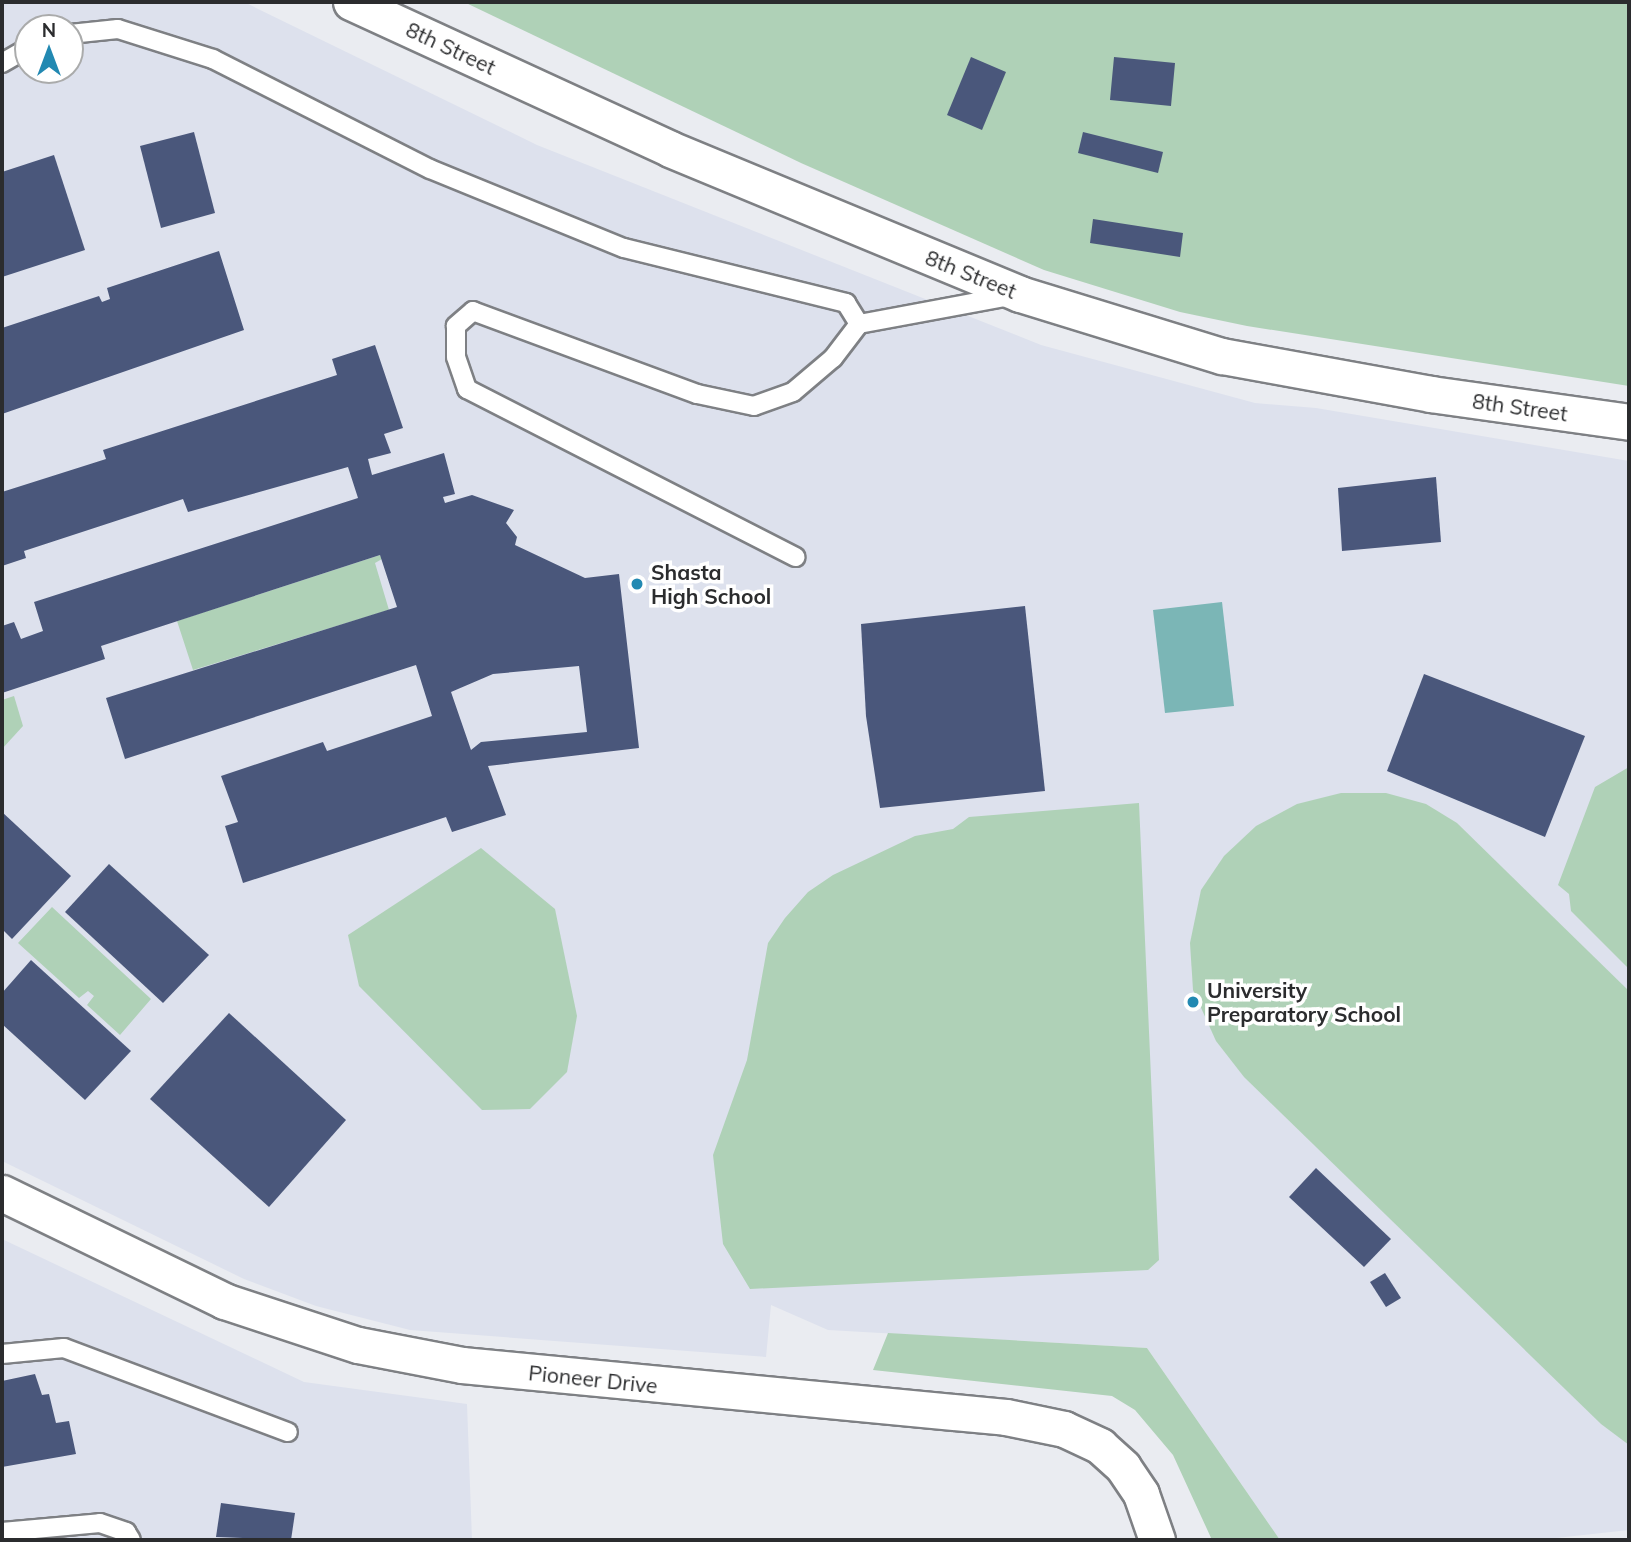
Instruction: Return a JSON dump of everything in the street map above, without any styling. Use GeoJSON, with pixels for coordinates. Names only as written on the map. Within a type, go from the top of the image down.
{"type":"FeatureCollection","features":[{"type":"Feature","properties":{"kind":"street","name":"8th Street"},"geometry":{"type":"LineString","coordinates":[[351,2],[670,149],[1020,294],[1222,356],[1431,394],[1629,422]]}},
{"type":"Feature","properties":{"kind":"street","name":"Pioneer Drive"},"geometry":{"type":"LineString","coordinates":[[2,1193],[224,1301],[358,1345],[461,1365],[1006,1417],[1064,1429],[1100,1446],[1124,1467],[1141,1494],[1157,1540]]}},
{"type":"Feature","properties":{"kind":"lane"},"geometry":{"type":"LineString","coordinates":[[84,33],[118,29],[213,59],[430,169],[624,248],[846,303],[859,324]]}},
{"type":"Feature","properties":{"kind":"lane"},"geometry":{"type":"LineString","coordinates":[[796,557],[467,389],[456,357],[456,326],[473,311],[696,394],[754,406],[793,392],[833,358],[859,324],[1020,294]]}},
{"type":"Feature","properties":{"kind":"lane"},"geometry":{"type":"LineString","coordinates":[[2,1354],[64,1348],[288,1432]]}},
{"type":"Feature","properties":{"kind":"lane"},"geometry":{"type":"LineString","coordinates":[[2,1532],[100,1523],[127,1532],[131,1540]]}},
{"type":"Feature","properties":{"kind":"shaded area","name":"Shasta High School"},"geometry":{"type":"Polygon","coordinates":[[[2,2],[244,2],[537,145],[1041,345],[1255,403],[1316,408],[1629,461],[1629,1530],[1538,1540],[1280,1540],[1147,1348],[828,1330],[771,1305],[766,1357],[410,1330],[316,1306],[244,1279],[2,1161],[2,2]]]}},
{"type":"Feature","properties":{"kind":"shaded area"},"geometry":{"type":"Polygon","coordinates":[[[2,1239],[304,1382],[467,1404],[472,1540],[2,1540],[2,1239]]]}},
{"type":"Feature","properties":{"kind":"green space"},"geometry":{"type":"Polygon","coordinates":[[[464,2],[1629,2],[1629,386],[1247,326],[1180,312],[1044,270],[801,163],[464,2]]]}},
{"type":"Feature","properties":{"kind":"green space"},"geometry":{"type":"Polygon","coordinates":[[[380,555],[382,559],[375,563],[389,610],[193,670],[177,621],[380,555]]]}},
{"type":"Feature","properties":{"kind":"green space"},"geometry":{"type":"Polygon","coordinates":[[[14,696],[23,726],[2,749],[2,700],[14,696]]]}},
{"type":"Feature","properties":{"kind":"green space"},"geometry":{"type":"Polygon","coordinates":[[[1629,767],[1629,969],[1571,911],[1569,894],[1558,885],[1595,787],[1629,767]]]}},
{"type":"Feature","properties":{"kind":"green space"},"geometry":{"type":"Polygon","coordinates":[[[1341,793],[1386,793],[1426,804],[1457,823],[1629,991],[1629,1445],[1601,1424],[1244,1077],[1216,1041],[1193,990],[1190,943],[1201,890],[1224,856],[1256,826],[1297,804],[1341,793]]]}},
{"type":"Feature","properties":{"kind":"green space"},"geometry":{"type":"Polygon","coordinates":[[[1139,803],[1159,1260],[1148,1270],[750,1289],[723,1244],[713,1155],[747,1060],[768,943],[785,918],[808,892],[833,875],[915,836],[953,829],[969,817],[1139,803]]]}},
{"type":"Feature","properties":{"kind":"green space"},"geometry":{"type":"Polygon","coordinates":[[[481,848],[555,909],[577,1016],[567,1072],[530,1109],[482,1110],[359,986],[348,935],[481,848]]]}},
{"type":"Feature","properties":{"kind":"green space"},"geometry":{"type":"Polygon","coordinates":[[[52,907],[151,999],[120,1035],[87,1005],[94,996],[88,991],[79,998],[18,943],[52,907]]]}},
{"type":"Feature","properties":{"kind":"green space"},"geometry":{"type":"Polygon","coordinates":[[[888,1333],[1147,1348],[1280,1540],[1212,1540],[1173,1455],[1135,1410],[1112,1396],[873,1370],[888,1333]]]}},
{"type":"Feature","properties":{"kind":"water"},"geometry":{"type":"Polygon","coordinates":[[[1222,602],[1234,706],[1165,713],[1153,610],[1222,602]]]}},
{"type":"Feature","properties":{"kind":"building"},"geometry":{"type":"Polygon","coordinates":[[[971,57],[1006,72],[982,130],[947,115],[971,57]]]}},
{"type":"Feature","properties":{"kind":"building"},"geometry":{"type":"Polygon","coordinates":[[[1114,57],[1175,63],[1171,106],[1110,100],[1114,57]]]}},
{"type":"Feature","properties":{"kind":"building"},"geometry":{"type":"Polygon","coordinates":[[[194,132],[215,213],[161,228],[140,146],[194,132]]]}},
{"type":"Feature","properties":{"kind":"building"},"geometry":{"type":"Polygon","coordinates":[[[1083,132],[1163,152],[1158,173],[1078,153],[1083,132]]]}},
{"type":"Feature","properties":{"kind":"building"},"geometry":{"type":"Polygon","coordinates":[[[54,155],[85,250],[2,277],[2,172],[54,155]]]}},
{"type":"Feature","properties":{"kind":"building"},"geometry":{"type":"Polygon","coordinates":[[[1093,219],[1183,233],[1180,257],[1090,243],[1093,219]]]}},
{"type":"Feature","properties":{"kind":"building"},"geometry":{"type":"Polygon","coordinates":[[[219,251],[244,330],[2,414],[2,328],[99,296],[102,302],[110,299],[107,288],[219,251]]]}},
{"type":"Feature","properties":{"kind":"building"},"geometry":{"type":"Polygon","coordinates":[[[375,345],[403,428],[384,434],[391,453],[368,459],[372,475],[444,453],[455,494],[443,497],[445,503],[472,495],[514,510],[506,523],[517,537],[515,545],[585,578],[619,574],[639,748],[488,766],[506,815],[452,832],[446,817],[243,883],[225,826],[238,822],[221,776],[323,742],[327,751],[432,716],[416,665],[125,759],[106,698],[397,607],[380,555],[101,646],[105,659],[2,693],[2,626],[14,622],[21,639],[43,631],[34,602],[358,498],[348,467],[188,512],[183,499],[24,551],[26,558],[2,566],[2,492],[106,459],[103,450],[337,375],[332,359],[375,345]],[[579,666],[493,674],[451,692],[471,750],[481,742],[587,732],[579,666]]]}},
{"type":"Feature","properties":{"kind":"building"},"geometry":{"type":"Polygon","coordinates":[[[1436,477],[1441,542],[1342,551],[1338,488],[1436,477]]]}},
{"type":"Feature","properties":{"kind":"building"},"geometry":{"type":"Polygon","coordinates":[[[1025,606],[1045,791],[880,808],[866,716],[861,624],[1025,606]]]}},
{"type":"Feature","properties":{"kind":"building"},"geometry":{"type":"Polygon","coordinates":[[[1424,674],[1585,736],[1545,837],[1387,771],[1424,674]]]}},
{"type":"Feature","properties":{"kind":"building"},"geometry":{"type":"Polygon","coordinates":[[[2,812],[71,876],[12,939],[2,929],[2,812]]]}},
{"type":"Feature","properties":{"kind":"building"},"geometry":{"type":"Polygon","coordinates":[[[109,864],[209,955],[163,1003],[65,912],[109,864]]]}},
{"type":"Feature","properties":{"kind":"building"},"geometry":{"type":"Polygon","coordinates":[[[31,960],[131,1051],[85,1100],[2,1024],[2,993],[31,960]]]}},
{"type":"Feature","properties":{"kind":"building"},"geometry":{"type":"Polygon","coordinates":[[[229,1013],[346,1120],[269,1207],[150,1099],[229,1013]]]}},
{"type":"Feature","properties":{"kind":"building"},"geometry":{"type":"Polygon","coordinates":[[[1316,1168],[1391,1239],[1364,1267],[1289,1197],[1316,1168]]]}},
{"type":"Feature","properties":{"kind":"building"},"geometry":{"type":"Polygon","coordinates":[[[1385,1273],[1401,1298],[1386,1307],[1370,1282],[1385,1273]]]}},
{"type":"Feature","properties":{"kind":"building"},"geometry":{"type":"Polygon","coordinates":[[[35,1374],[42,1395],[49,1394],[56,1423],[69,1421],[76,1454],[2,1467],[2,1381],[35,1374]]]}},
{"type":"Feature","properties":{"kind":"building"},"geometry":{"type":"Polygon","coordinates":[[[221,1503],[295,1513],[291,1540],[216,1537],[221,1503]]]}},
{"type":"Feature","properties":{"kind":"place","name":"Shasta High School"},"geometry":{"type":"Point","coordinates":[637,584]}},
{"type":"Feature","properties":{"kind":"place","name":"University Preparatory School"},"geometry":{"type":"Point","coordinates":[1193,1002]}}]}
